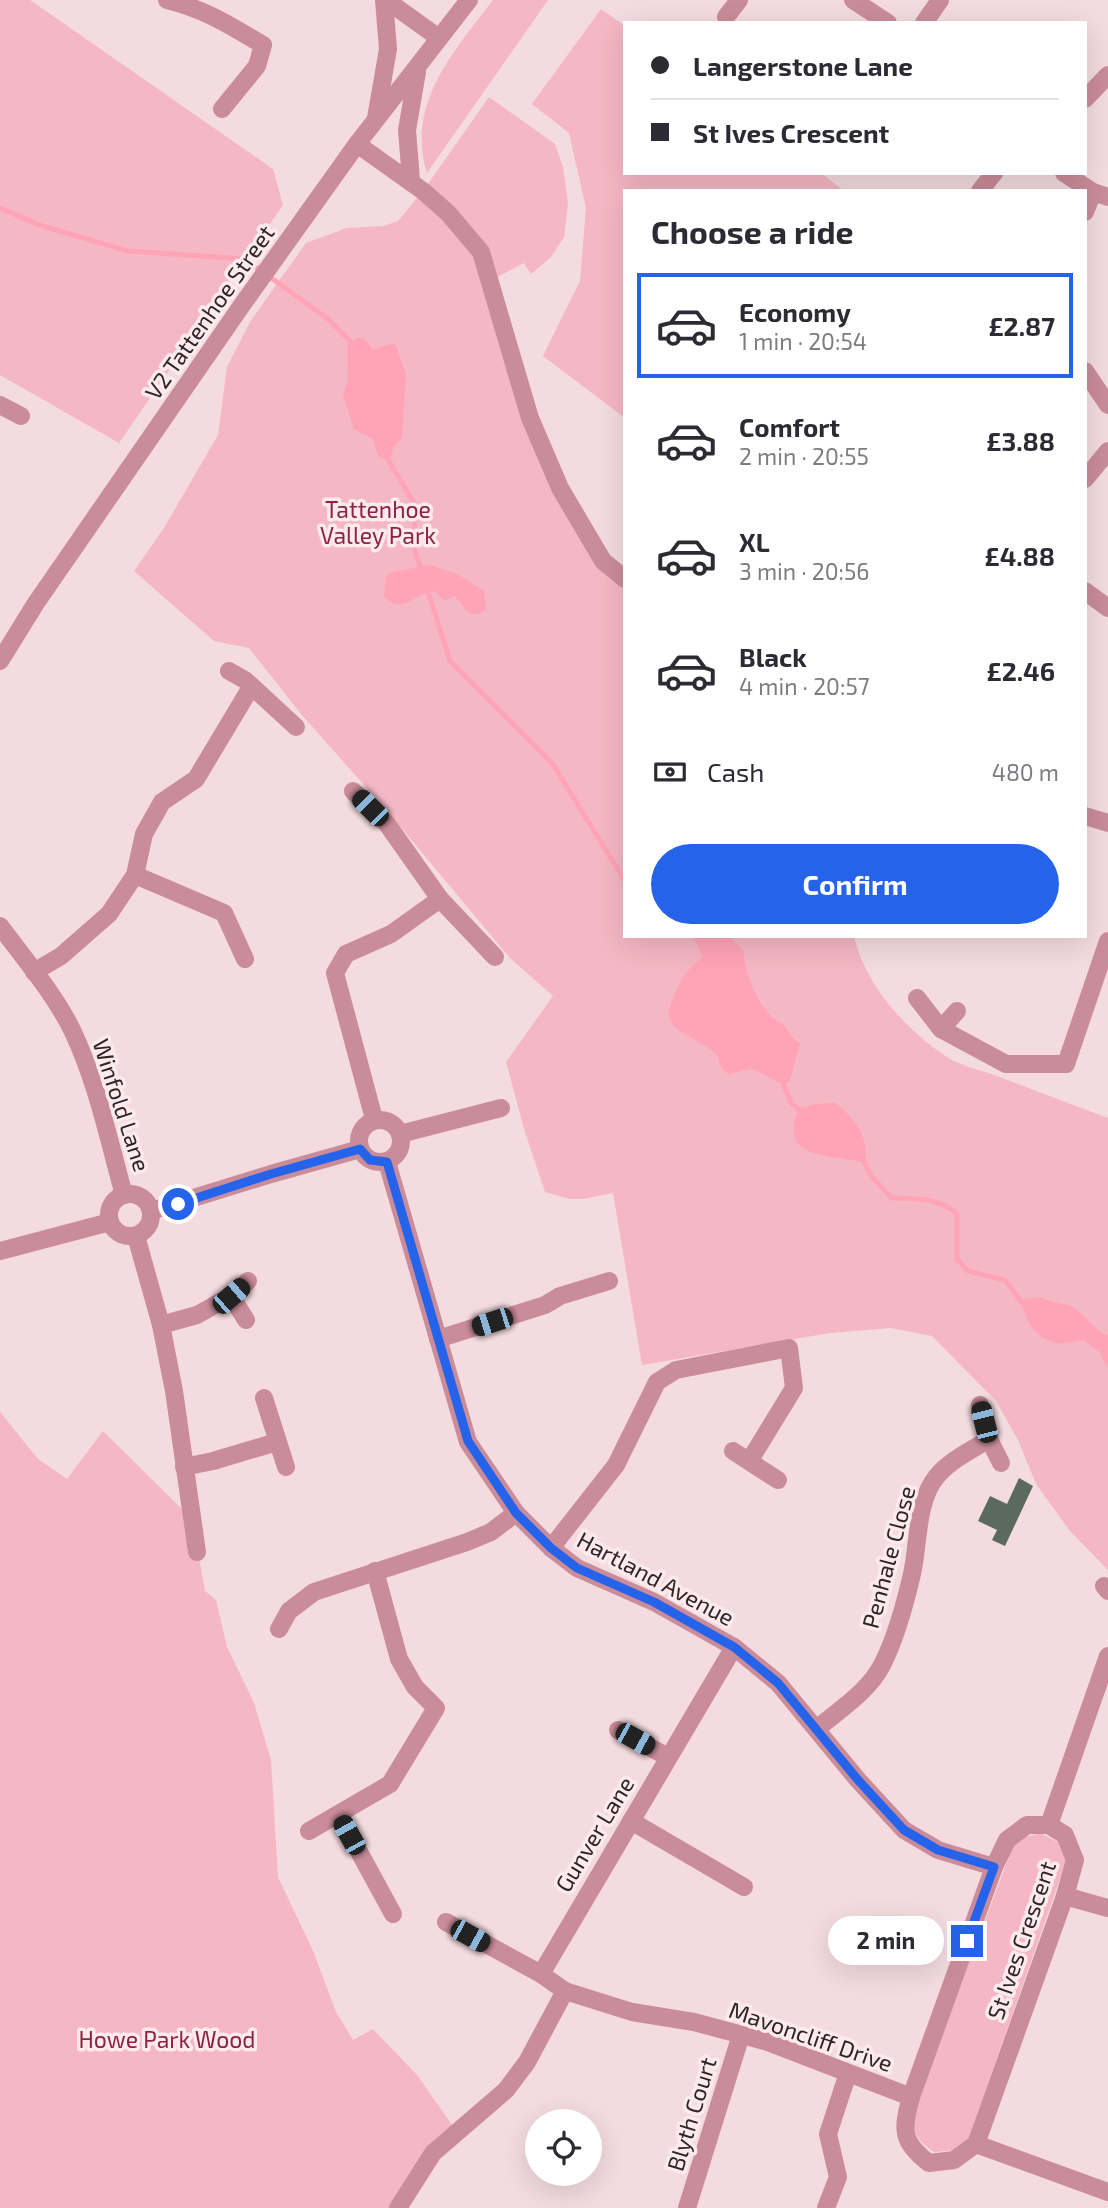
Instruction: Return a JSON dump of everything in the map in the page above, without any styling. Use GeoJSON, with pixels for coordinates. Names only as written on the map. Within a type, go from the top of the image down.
{"type":"FeatureCollection","features":[{"type":"Feature","properties":{"kind":"street"},"geometry":{"type":"LineString","coordinates":[[167,0],[195,7],[263,45],[257,66],[222,109]]}},
{"type":"Feature","properties":{"kind":"street"},"geometry":{"type":"LineString","coordinates":[[385,0],[439,38]]}},
{"type":"Feature","properties":{"kind":"street"},"geometry":{"type":"LineString","coordinates":[[375,121],[388,48],[385,0]]}},
{"type":"Feature","properties":{"kind":"street","name":"V2 Tattenhoe Street"},"geometry":{"type":"LineString","coordinates":[[0,661],[36,603],[242,305],[357,144],[469,0]]}},
{"type":"Feature","properties":{"kind":"street"},"geometry":{"type":"LineString","coordinates":[[726,17],[739,0]]}},
{"type":"Feature","properties":{"kind":"street"},"geometry":{"type":"LineString","coordinates":[[853,0],[885,21]]}},
{"type":"Feature","properties":{"kind":"street"},"geometry":{"type":"LineString","coordinates":[[925,21],[940,0]]}},
{"type":"Feature","properties":{"kind":"street"},"geometry":{"type":"LineString","coordinates":[[411,180],[407,130],[418,68]]}},
{"type":"Feature","properties":{"kind":"street"},"geometry":{"type":"LineString","coordinates":[[1087,97],[1108,75]]}},
{"type":"Feature","properties":{"kind":"street"},"geometry":{"type":"LineString","coordinates":[[357,144],[411,180],[448,213],[481,252],[530,418],[560,488],[603,561],[623,577]]}},
{"type":"Feature","properties":{"kind":"street"},"geometry":{"type":"LineString","coordinates":[[982,189],[992,175]]}},
{"type":"Feature","properties":{"kind":"street"},"geometry":{"type":"LineString","coordinates":[[1067,175],[1100,194],[1087,210]]}},
{"type":"Feature","properties":{"kind":"street"},"geometry":{"type":"LineString","coordinates":[[1087,374],[1108,405]]}},
{"type":"Feature","properties":{"kind":"street"},"geometry":{"type":"LineString","coordinates":[[0,405],[21,416]]}},
{"type":"Feature","properties":{"kind":"street"},"geometry":{"type":"LineString","coordinates":[[1087,477],[1108,451]]}},
{"type":"Feature","properties":{"kind":"street"},"geometry":{"type":"LineString","coordinates":[[1087,592],[1108,608]]}},
{"type":"Feature","properties":{"kind":"street"},"geometry":{"type":"LineString","coordinates":[[229,671],[245,680],[296,727]]}},
{"type":"Feature","properties":{"kind":"street"},"geometry":{"type":"LineString","coordinates":[[34,972],[61,956],[109,914],[135,876],[144,834],[162,803],[197,779],[251,687]]}},
{"type":"Feature","properties":{"kind":"street"},"geometry":{"type":"LineString","coordinates":[[353,791],[387,824],[440,900],[495,957]]}},
{"type":"Feature","properties":{"kind":"street"},"geometry":{"type":"LineString","coordinates":[[1087,817],[1108,824]]}},
{"type":"Feature","properties":{"kind":"street"},"geometry":{"type":"LineString","coordinates":[[135,876],[224,913],[245,959]]}},
{"type":"Feature","properties":{"kind":"street"},"geometry":{"type":"LineString","coordinates":[[374,1119],[335,973],[346,954],[391,934],[440,900]]}},
{"type":"Feature","properties":{"kind":"street","name":"Winfold Lane"},"geometry":{"type":"LineString","coordinates":[[0,926],[72,1030],[87,1066],[124,1195]]}},
{"type":"Feature","properties":{"kind":"street"},"geometry":{"type":"LineString","coordinates":[[917,998],[941,1029],[1006,1064],[1066,1063],[1108,941]]}},
{"type":"Feature","properties":{"kind":"street"},"geometry":{"type":"LineString","coordinates":[[941,1029],[957,1011]]}},
{"type":"Feature","properties":{"kind":"street"},"geometry":{"type":"LineString","coordinates":[[400,1134],[501,1108]]}},
{"type":"Feature","properties":{"kind":"street"},"geometry":{"type":"LineString","coordinates":[[374,1119],[389,1121],[400,1134],[399,1149],[387,1162],[370,1160],[360,1149],[359,1135],[364,1126],[374,1119]]}},
{"type":"Feature","properties":{"kind":"street"},"geometry":{"type":"LineString","coordinates":[[150,1211],[360,1149]]}},
{"type":"Feature","properties":{"kind":"street","name":"Hartland Avenue"},"geometry":{"type":"LineString","coordinates":[[387,1162],[468,1441],[516,1513],[551,1548],[577,1568],[654,1602],[734,1647],[778,1683],[818,1728],[858,1780],[904,1830],[938,1850],[994,1867]]}},
{"type":"Feature","properties":{"kind":"street"},"geometry":{"type":"LineString","coordinates":[[124,1195],[138,1196],[148,1205],[150,1211],[146,1229],[136,1236],[117,1233],[110,1222],[113,1202],[124,1195]]}},
{"type":"Feature","properties":{"kind":"street"},"geometry":{"type":"LineString","coordinates":[[0,1251],[110,1222]]}},
{"type":"Feature","properties":{"kind":"street"},"geometry":{"type":"LineString","coordinates":[[136,1236],[161,1325],[174,1391],[197,1552]]}},
{"type":"Feature","properties":{"kind":"street"},"geometry":{"type":"LineString","coordinates":[[438,1339],[545,1305],[560,1296],[609,1281]]}},
{"type":"Feature","properties":{"kind":"street"},"geometry":{"type":"LineString","coordinates":[[161,1325],[197,1315],[231,1296],[248,1282]]}},
{"type":"Feature","properties":{"kind":"street"},"geometry":{"type":"LineString","coordinates":[[231,1296],[246,1320]]}},
{"type":"Feature","properties":{"kind":"street"},"geometry":{"type":"LineString","coordinates":[[551,1548],[616,1465],[657,1382],[676,1370],[789,1348],[794,1388],[750,1460]]}},
{"type":"Feature","properties":{"kind":"street"},"geometry":{"type":"LineString","coordinates":[[264,1398],[286,1467]]}},
{"type":"Feature","properties":{"kind":"street"},"geometry":{"type":"LineString","coordinates":[[980,1405],[989,1439],[1002,1463]]}},
{"type":"Feature","properties":{"kind":"street","name":"Penhale Close"},"geometry":{"type":"LineString","coordinates":[[818,1728],[869,1685],[883,1664],[912,1573],[924,1506],[936,1477],[949,1464],[989,1439]]}},
{"type":"Feature","properties":{"kind":"street"},"geometry":{"type":"LineString","coordinates":[[184,1467],[277,1442]]}},
{"type":"Feature","properties":{"kind":"street"},"geometry":{"type":"LineString","coordinates":[[733,1451],[778,1480]]}},
{"type":"Feature","properties":{"kind":"street"},"geometry":{"type":"LineString","coordinates":[[279,1629],[289,1611],[314,1592],[491,1532],[516,1513]]}},
{"type":"Feature","properties":{"kind":"street"},"geometry":{"type":"LineString","coordinates":[[310,1831],[390,1784],[436,1708],[415,1687],[399,1659],[375,1571]]}},
{"type":"Feature","properties":{"kind":"street","name":"Gunver Lane"},"geometry":{"type":"LineString","coordinates":[[541,1974],[734,1647]]}},
{"type":"Feature","properties":{"kind":"street"},"geometry":{"type":"LineString","coordinates":[[1049,1825],[1108,1656]]}},
{"type":"Feature","properties":{"kind":"street"},"geometry":{"type":"LineString","coordinates":[[618,1730],[668,1757]]}},
{"type":"Feature","properties":{"kind":"street"},"geometry":{"type":"LineString","coordinates":[[338,1815],[393,1914]]}},
{"type":"Feature","properties":{"kind":"street"},"geometry":{"type":"LineString","coordinates":[[631,1821],[744,1887]]}},
{"type":"Feature","properties":{"kind":"street","name":"St Ives Crescent"},"geometry":{"type":"LineString","coordinates":[[911,2097],[994,1867],[1007,1840],[1027,1825],[1049,1825],[1065,1835],[1075,1860],[1065,1896],[976,2144]]}},
{"type":"Feature","properties":{"kind":"street"},"geometry":{"type":"LineString","coordinates":[[1065,1896],[1108,1909]]}},
{"type":"Feature","properties":{"kind":"street","name":"Mavoncliff Drive"},"geometry":{"type":"LineString","coordinates":[[446,1922],[541,1974],[565,1991],[632,2012],[694,2022],[768,2042],[911,2097],[905,2118],[906,2141],[913,2151],[929,2163],[954,2160],[976,2144]]}},
{"type":"Feature","properties":{"kind":"street"},"geometry":{"type":"LineString","coordinates":[[398,2208],[433,2153],[506,2090],[527,2062],[565,1991]]}},
{"type":"Feature","properties":{"kind":"street","name":"Blyth Court"},"geometry":{"type":"LineString","coordinates":[[687,2208],[741,2035]]}},
{"type":"Feature","properties":{"kind":"street"},"geometry":{"type":"LineString","coordinates":[[827,2208],[838,2177],[828,2134],[848,2073]]}},
{"type":"Feature","properties":{"kind":"street"},"geometry":{"type":"LineString","coordinates":[[976,2144],[1108,2192]]}},
{"type":"Feature","properties":{"kind":"green space"},"geometry":{"type":"Polygon","coordinates":[[[0,0],[30,0],[273,169],[283,205],[119,443],[0,375],[0,0]]]}},
{"type":"Feature","properties":{"kind":"green space"},"geometry":{"type":"Polygon","coordinates":[[[493,0],[548,0],[427,173],[422,148],[428,101],[450,59],[493,0]]]}},
{"type":"Feature","properties":{"kind":"green space"},"geometry":{"type":"Polygon","coordinates":[[[601,9],[623,25],[623,175],[824,175],[841,189],[623,189],[623,416],[543,356],[580,281],[586,208],[569,133],[532,104],[601,9]]]}},
{"type":"Feature","properties":{"kind":"green space","name":"Tattenhoe Valley Park"},"geometry":{"type":"Polygon","coordinates":[[[489,97],[555,144],[563,167],[568,203],[564,237],[551,257],[531,274],[524,263],[491,280],[560,488],[623,576],[623,938],[855,938],[867,972],[889,1005],[917,1034],[947,1057],[1108,1118],[1108,1570],[1070,1531],[1036,1484],[1018,1440],[996,1401],[932,1336],[891,1328],[830,1333],[642,1365],[613,1193],[570,1199],[545,1192],[506,1062],[553,996],[510,958],[389,813],[301,714],[249,648],[214,641],[134,571],[164,528],[218,435],[227,367],[250,322],[306,243],[347,228],[384,226],[398,221],[423,191],[489,97]]]}},
{"type":"Feature","properties":{"kind":"green space","name":"Howe Park Wood"},"geometry":{"type":"Polygon","coordinates":[[[0,1412],[38,1459],[67,1479],[103,1431],[192,1519],[205,1591],[216,1600],[227,1647],[254,1703],[271,1760],[278,1877],[314,1953],[336,2012],[353,2040],[373,2029],[417,2075],[457,2132],[398,2208],[0,2208],[0,1412]]]}},
{"type":"Feature","properties":{"kind":"green space"},"geometry":{"type":"Polygon","coordinates":[[[1040,1833],[1060,1843],[1066,1862],[967,2143],[957,2150],[934,2152],[916,2134],[915,2107],[1013,1846],[1026,1837],[1040,1833]]]}},
{"type":"Feature","properties":{"kind":"shaded area"},"geometry":{"type":"Polygon","coordinates":[[[357,338],[363,338],[373,349],[395,343],[406,374],[402,438],[394,446],[389,461],[378,456],[373,439],[354,429],[343,395],[348,380],[347,346],[357,338]]]}},
{"type":"Feature","properties":{"kind":"shaded area"},"geometry":{"type":"Polygon","coordinates":[[[431,565],[459,575],[484,591],[486,610],[470,613],[454,596],[445,601],[434,591],[404,604],[391,602],[384,597],[386,576],[392,572],[431,565]]]}},
{"type":"Feature","properties":{"kind":"shaded area"},"geometry":{"type":"Polygon","coordinates":[[[694,938],[731,938],[744,951],[749,977],[757,996],[772,1017],[800,1043],[790,1081],[783,1084],[752,1069],[728,1074],[721,1067],[716,1053],[674,1027],[668,1014],[676,990],[690,968],[703,957],[694,938]]]}},
{"type":"Feature","properties":{"kind":"shaded area"},"geometry":{"type":"Polygon","coordinates":[[[835,1103],[855,1122],[863,1137],[865,1163],[811,1152],[801,1147],[795,1138],[794,1126],[799,1109],[815,1104],[835,1103]]]}},
{"type":"Feature","properties":{"kind":"shaded area"},"geometry":{"type":"Polygon","coordinates":[[[1041,1297],[1073,1307],[1108,1336],[1108,1368],[1099,1352],[1084,1340],[1056,1343],[1038,1333],[1029,1323],[1022,1303],[1025,1299],[1041,1297]]]}},
{"type":"Feature","properties":{"kind":"building"},"geometry":{"type":"Polygon","coordinates":[[[1019,1478],[1033,1486],[1005,1546],[992,1540],[997,1530],[978,1521],[990,1496],[1007,1504],[1019,1478]]]}},
{"type":"Feature","properties":{"kind":"waterway"},"geometry":{"type":"LineString","coordinates":[[0,208],[39,225],[128,251],[245,259],[328,319],[351,342]]}},
{"type":"Feature","properties":{"kind":"waterway"},"geometry":{"type":"LineString","coordinates":[[389,461],[415,505],[414,548],[422,572]]}},
{"type":"Feature","properties":{"kind":"waterway"},"geometry":{"type":"LineString","coordinates":[[426,585],[450,661],[552,763],[623,878]]}},
{"type":"Feature","properties":{"kind":"waterway"},"geometry":{"type":"LineString","coordinates":[[783,1084],[792,1104],[799,1109]]}},
{"type":"Feature","properties":{"kind":"waterway"},"geometry":{"type":"LineString","coordinates":[[865,1163],[871,1176],[892,1198],[935,1202],[957,1214],[957,1259],[968,1271],[1005,1280],[1026,1308]]}},
{"type":"Feature","properties":{"kind":"route"},"geometry":{"type":"LineString","coordinates":[[178,1204],[360,1149],[370,1160],[387,1162],[468,1441],[516,1513],[551,1548],[577,1568],[654,1602],[734,1647],[778,1683],[818,1728],[858,1780],[904,1830],[938,1850],[994,1867],[967,1941]]}}]}
